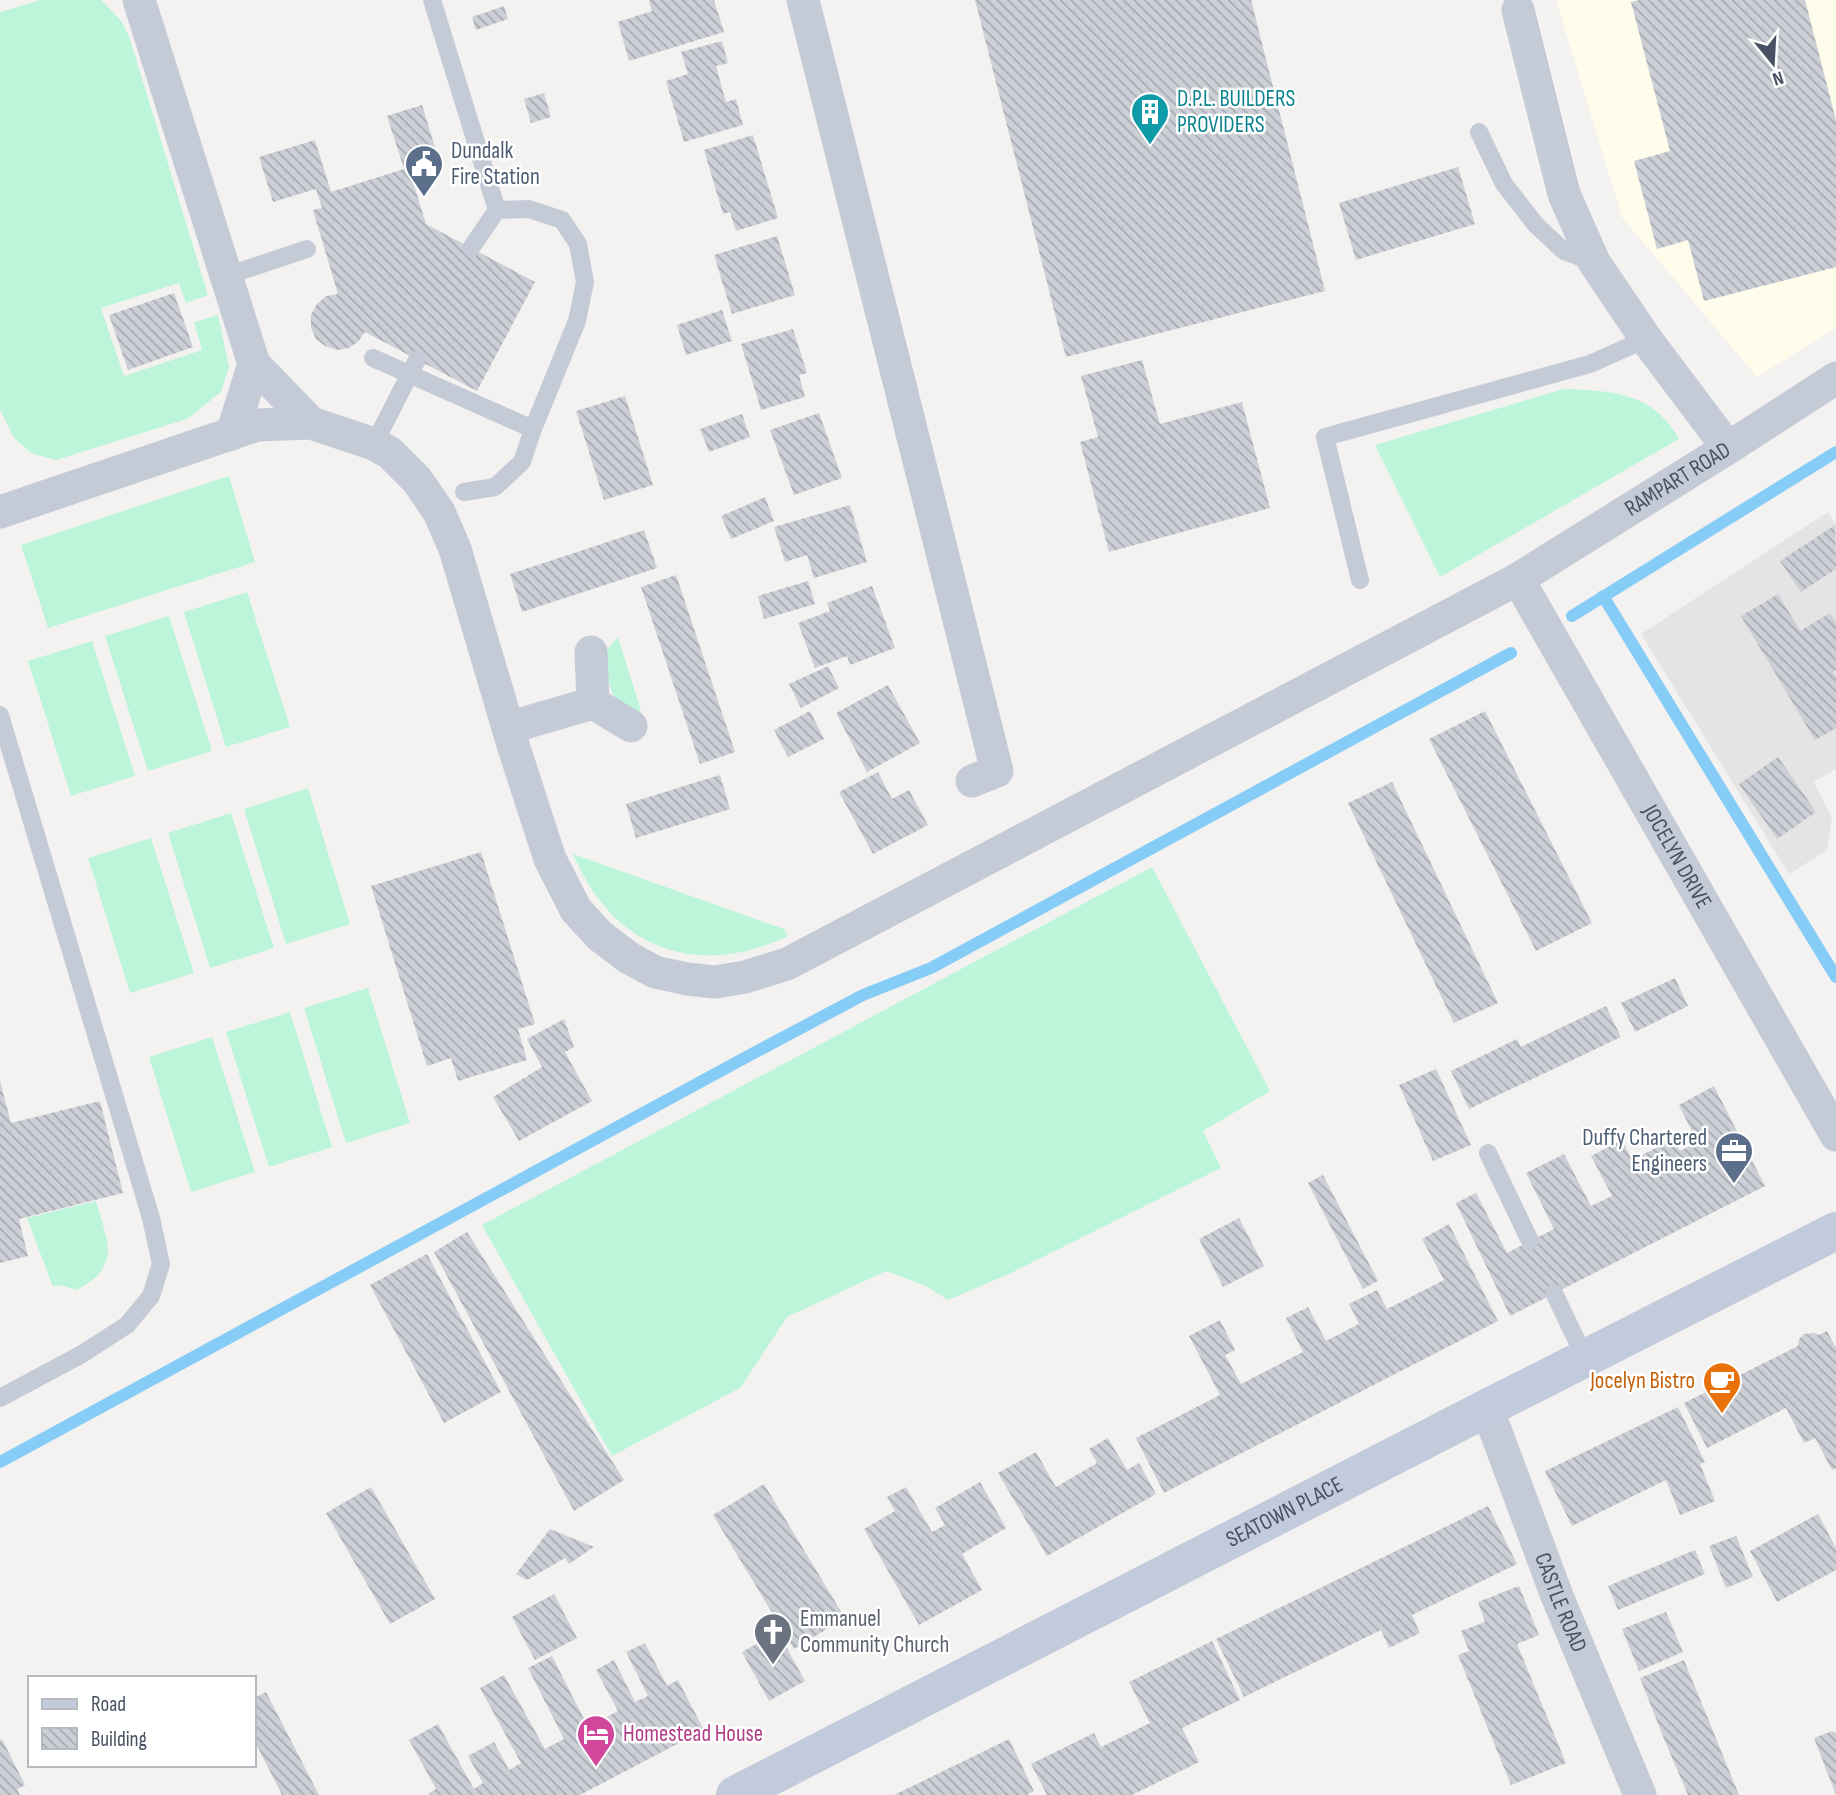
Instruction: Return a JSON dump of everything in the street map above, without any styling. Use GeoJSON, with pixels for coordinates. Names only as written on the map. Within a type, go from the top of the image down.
{"type":"FeatureCollection","features":[{"type":"Feature","properties":{"kind":"main road","name":"SEATOWN PLACE"},"geometry":{"type":"LineString","coordinates":[[735,1795],[1836,1231]]}},
{"type":"Feature","properties":{"kind":"street"},"geometry":{"type":"LineString","coordinates":[[139,0],[254,364],[311,423]]}},
{"type":"Feature","properties":{"kind":"street"},"geometry":{"type":"LineString","coordinates":[[803,0],[997,771],[972,781]]}},
{"type":"Feature","properties":{"kind":"street"},"geometry":{"type":"LineString","coordinates":[[1525,5],[1564,194],[1594,262],[1646,339],[1728,448]]}},
{"type":"Feature","properties":{"kind":"street"},"geometry":{"type":"LineString","coordinates":[[232,434],[254,364]]}},
{"type":"Feature","properties":{"kind":"street","name":"RAMPART ROAD"},"geometry":{"type":"LineString","coordinates":[[374,443],[390,453],[417,480],[439,512],[455,549],[550,859],[576,910],[600,936],[629,958],[655,972],[715,982],[745,977],[787,964],[1518,579],[1836,378]]}},
{"type":"Feature","properties":{"kind":"street"},"geometry":{"type":"LineString","coordinates":[[1,509],[257,425],[311,423],[374,443]]}},
{"type":"Feature","properties":{"kind":"street","name":"JOCELYN DRIVE"},"geometry":{"type":"LineString","coordinates":[[1518,579],[1836,1135]]}},
{"type":"Feature","properties":{"kind":"street"},"geometry":{"type":"LineString","coordinates":[[592,652],[593,703]]}},
{"type":"Feature","properties":{"kind":"street"},"geometry":{"type":"LineString","coordinates":[[508,727],[593,703],[631,726]]}},
{"type":"Feature","properties":{"kind":"street","name":"CASTLE ROAD"},"geometry":{"type":"LineString","coordinates":[[1487,1408],[1557,1596],[1640,1795]]}},
{"type":"Feature","properties":{"kind":"lane"},"geometry":{"type":"LineString","coordinates":[[432,0],[497,210]]}},
{"type":"Feature","properties":{"kind":"lane"},"geometry":{"type":"LineString","coordinates":[[1479,132],[1504,184],[1536,225],[1564,251],[1594,262]]}},
{"type":"Feature","properties":{"kind":"lane"},"geometry":{"type":"LineString","coordinates":[[464,492],[495,487],[523,462],[533,429],[577,321],[585,282],[578,244],[562,220],[529,209],[497,210]]}},
{"type":"Feature","properties":{"kind":"lane"},"geometry":{"type":"LineString","coordinates":[[471,248],[497,210]]}},
{"type":"Feature","properties":{"kind":"lane"},"geometry":{"type":"LineString","coordinates":[[226,276],[307,249]]}},
{"type":"Feature","properties":{"kind":"lane"},"geometry":{"type":"LineString","coordinates":[[1360,580],[1325,437],[1590,364],[1646,339]]}},
{"type":"Feature","properties":{"kind":"lane"},"geometry":{"type":"LineString","coordinates":[[373,358],[413,367],[533,429]]}},
{"type":"Feature","properties":{"kind":"lane"},"geometry":{"type":"LineString","coordinates":[[374,443],[413,367]]}},
{"type":"Feature","properties":{"kind":"lane"},"geometry":{"type":"LineString","coordinates":[[0,715],[151,1218],[160,1264],[151,1296],[127,1325],[82,1354],[0,1398]]}},
{"type":"Feature","properties":{"kind":"lane"},"geometry":{"type":"LineString","coordinates":[[1488,1153],[1530,1241]]}},
{"type":"Feature","properties":{"kind":"lane"},"geometry":{"type":"LineString","coordinates":[[1554,1293],[1585,1358]]}},
{"type":"Feature","properties":{"kind":"shaded area"},"geometry":{"type":"Polygon","coordinates":[[[1556,0],[1836,0],[1836,328],[1757,377],[1622,217],[1556,0]]]}},
{"type":"Feature","properties":{"kind":"shaded area"},"geometry":{"type":"Polygon","coordinates":[[[1828,512],[1836,525],[1836,769],[1814,782],[1832,818],[1827,850],[1789,874],[1641,634],[1828,512]]]}},
{"type":"Feature","properties":{"kind":"green space"},"geometry":{"type":"Polygon","coordinates":[[[40,0],[101,0],[122,22],[130,39],[208,295],[186,303],[179,283],[101,308],[124,376],[202,350],[194,322],[218,315],[229,367],[221,392],[187,419],[56,460],[31,453],[14,438],[0,410],[0,12],[40,0]]]}},
{"type":"Feature","properties":{"kind":"green space"},"geometry":{"type":"Polygon","coordinates":[[[1564,389],[1615,393],[1644,403],[1669,423],[1679,439],[1440,577],[1375,445],[1564,389]]]}},
{"type":"Feature","properties":{"kind":"green space"},"geometry":{"type":"Polygon","coordinates":[[[229,476],[255,562],[48,628],[21,545],[229,476]]]}},
{"type":"Feature","properties":{"kind":"green space"},"geometry":{"type":"Polygon","coordinates":[[[247,592],[290,727],[226,747],[184,612],[247,592]]]}},
{"type":"Feature","properties":{"kind":"green space"},"geometry":{"type":"Polygon","coordinates":[[[169,616],[212,751],[148,771],[105,636],[169,616]]]}},
{"type":"Feature","properties":{"kind":"green space"},"geometry":{"type":"Polygon","coordinates":[[[618,637],[641,711],[625,716],[612,693],[605,652],[618,637]]]}},
{"type":"Feature","properties":{"kind":"green space"},"geometry":{"type":"Polygon","coordinates":[[[92,641],[135,776],[71,796],[28,661],[92,641]]]}},
{"type":"Feature","properties":{"kind":"green space"},"geometry":{"type":"Polygon","coordinates":[[[308,788],[350,924],[286,944],[244,809],[308,788]]]}},
{"type":"Feature","properties":{"kind":"green space"},"geometry":{"type":"Polygon","coordinates":[[[231,813],[274,948],[210,968],[168,833],[231,813]]]}},
{"type":"Feature","properties":{"kind":"green space"},"geometry":{"type":"Polygon","coordinates":[[[151,838],[194,973],[130,993],[88,858],[151,838]]]}},
{"type":"Feature","properties":{"kind":"green space"},"geometry":{"type":"Polygon","coordinates":[[[573,854],[784,929],[788,936],[754,949],[721,955],[690,954],[661,947],[634,933],[610,913],[590,886],[573,854]]]}},
{"type":"Feature","properties":{"kind":"green space"},"geometry":{"type":"Polygon","coordinates":[[[1152,867],[1270,1091],[1203,1131],[1221,1168],[1011,1273],[948,1300],[926,1286],[886,1271],[787,1317],[740,1388],[612,1456],[482,1225],[1152,867]]]}},
{"type":"Feature","properties":{"kind":"green space"},"geometry":{"type":"Polygon","coordinates":[[[368,988],[410,1123],[346,1143],[304,1008],[368,988]]]}},
{"type":"Feature","properties":{"kind":"green space"},"geometry":{"type":"Polygon","coordinates":[[[290,1012],[332,1147],[269,1167],[226,1032],[290,1012]]]}},
{"type":"Feature","properties":{"kind":"green space"},"geometry":{"type":"Polygon","coordinates":[[[212,1037],[255,1172],[191,1192],[149,1057],[212,1037]]]}},
{"type":"Feature","properties":{"kind":"green space"},"geometry":{"type":"Polygon","coordinates":[[[96,1201],[107,1241],[106,1262],[91,1281],[77,1290],[60,1285],[53,1287],[27,1218],[96,1201]]]}},
{"type":"Feature","properties":{"kind":"building"},"geometry":{"type":"Polygon","coordinates":[[[649,0],[714,0],[724,32],[629,61],[618,22],[652,11],[649,0]]]}},
{"type":"Feature","properties":{"kind":"building","name":"D.P.L. BUILDERS PROVIDERS"},"geometry":{"type":"Polygon","coordinates":[[[975,0],[1251,0],[1325,291],[1066,357],[975,0]]]}},
{"type":"Feature","properties":{"kind":"building"},"geometry":{"type":"Polygon","coordinates":[[[1805,0],[1836,120],[1836,267],[1704,301],[1688,240],[1657,249],[1634,161],[1670,151],[1631,2],[1805,0]]]}},
{"type":"Feature","properties":{"kind":"building"},"geometry":{"type":"Polygon","coordinates":[[[504,6],[508,19],[476,30],[472,17],[504,6]]]}},
{"type":"Feature","properties":{"kind":"building"},"geometry":{"type":"Polygon","coordinates":[[[722,41],[728,63],[716,66],[726,102],[736,99],[743,125],[684,142],[666,81],[688,74],[681,52],[722,41]]]}},
{"type":"Feature","properties":{"kind":"building"},"geometry":{"type":"Polygon","coordinates":[[[544,93],[551,117],[531,123],[524,99],[544,93]]]}},
{"type":"Feature","properties":{"kind":"building"},"geometry":{"type":"Polygon","coordinates":[[[422,105],[438,157],[408,166],[426,224],[535,282],[477,391],[365,332],[358,342],[349,348],[337,350],[316,339],[311,328],[311,315],[317,304],[326,296],[338,294],[313,210],[322,208],[316,189],[273,202],[259,157],[315,140],[331,192],[404,169],[387,116],[422,105]]]}},
{"type":"Feature","properties":{"kind":"building"},"geometry":{"type":"Polygon","coordinates":[[[753,135],[778,218],[736,231],[730,212],[723,214],[704,150],[753,135]]]}},
{"type":"Feature","properties":{"kind":"building"},"geometry":{"type":"Polygon","coordinates":[[[1458,167],[1475,224],[1356,260],[1339,203],[1458,167]]]}},
{"type":"Feature","properties":{"kind":"building"},"geometry":{"type":"Polygon","coordinates":[[[777,236],[795,295],[732,314],[714,255],[777,236]]]}},
{"type":"Feature","properties":{"kind":"building"},"geometry":{"type":"Polygon","coordinates":[[[174,293],[193,347],[128,370],[109,315],[174,293]]]}},
{"type":"Feature","properties":{"kind":"building"},"geometry":{"type":"Polygon","coordinates":[[[722,310],[732,341],[686,355],[677,325],[722,310]]]}},
{"type":"Feature","properties":{"kind":"building"},"geometry":{"type":"Polygon","coordinates":[[[793,329],[807,373],[799,375],[805,397],[761,410],[741,344],[793,329]]]}},
{"type":"Feature","properties":{"kind":"building"},"geometry":{"type":"Polygon","coordinates":[[[1142,360],[1160,424],[1242,402],[1270,508],[1109,552],[1080,442],[1098,437],[1081,376],[1142,360]]]}},
{"type":"Feature","properties":{"kind":"building"},"geometry":{"type":"Polygon","coordinates":[[[625,396],[653,485],[604,500],[576,411],[625,396]]]}},
{"type":"Feature","properties":{"kind":"building"},"geometry":{"type":"Polygon","coordinates":[[[819,413],[842,478],[794,495],[770,430],[819,413]]]}},
{"type":"Feature","properties":{"kind":"building"},"geometry":{"type":"Polygon","coordinates":[[[742,414],[750,437],[709,452],[700,429],[742,414]]]}},
{"type":"Feature","properties":{"kind":"building"},"geometry":{"type":"Polygon","coordinates":[[[765,497],[774,521],[731,539],[721,516],[765,497]]]}},
{"type":"Feature","properties":{"kind":"building"},"geometry":{"type":"Polygon","coordinates":[[[850,505],[867,562],[814,578],[807,555],[785,562],[774,527],[850,505]]]}},
{"type":"Feature","properties":{"kind":"building"},"geometry":{"type":"Polygon","coordinates":[[[1835,525],[1836,569],[1801,592],[1780,561],[1835,525]]]}},
{"type":"Feature","properties":{"kind":"building"},"geometry":{"type":"Polygon","coordinates":[[[644,530],[657,568],[522,612],[510,574],[644,530]]]}},
{"type":"Feature","properties":{"kind":"building"},"geometry":{"type":"Polygon","coordinates":[[[676,575],[735,752],[700,764],[641,587],[676,575]]]}},
{"type":"Feature","properties":{"kind":"building"},"geometry":{"type":"Polygon","coordinates":[[[808,581],[815,604],[764,619],[758,596],[808,581]]]}},
{"type":"Feature","properties":{"kind":"building"},"geometry":{"type":"Polygon","coordinates":[[[872,586],[895,648],[850,665],[847,656],[815,668],[798,623],[830,611],[827,603],[872,586]]]}},
{"type":"Feature","properties":{"kind":"building"},"geometry":{"type":"Polygon","coordinates":[[[1778,594],[1800,631],[1830,613],[1836,623],[1836,670],[1833,672],[1836,677],[1836,728],[1815,740],[1741,616],[1778,594]]]}},
{"type":"Feature","properties":{"kind":"building"},"geometry":{"type":"Polygon","coordinates":[[[828,666],[839,688],[801,708],[789,684],[828,666]]]}},
{"type":"Feature","properties":{"kind":"building"},"geometry":{"type":"Polygon","coordinates":[[[888,685],[920,743],[867,772],[836,713],[888,685]]]}},
{"type":"Feature","properties":{"kind":"building"},"geometry":{"type":"Polygon","coordinates":[[[810,711],[824,739],[788,757],[774,730],[810,711]]]}},
{"type":"Feature","properties":{"kind":"building"},"geometry":{"type":"Polygon","coordinates":[[[1485,711],[1592,923],[1536,951],[1429,739],[1485,711]]]}},
{"type":"Feature","properties":{"kind":"building"},"geometry":{"type":"Polygon","coordinates":[[[1778,757],[1816,812],[1777,839],[1739,784],[1778,757]]]}},
{"type":"Feature","properties":{"kind":"building"},"geometry":{"type":"Polygon","coordinates":[[[878,772],[892,799],[909,790],[928,825],[873,854],[839,792],[878,772]]]}},
{"type":"Feature","properties":{"kind":"building"},"geometry":{"type":"Polygon","coordinates":[[[720,775],[730,809],[636,838],[626,804],[720,775]]]}},
{"type":"Feature","properties":{"kind":"building"},"geometry":{"type":"Polygon","coordinates":[[[1392,782],[1498,1003],[1454,1023],[1348,803],[1392,782]]]}},
{"type":"Feature","properties":{"kind":"building"},"geometry":{"type":"Polygon","coordinates":[[[481,852],[535,1024],[518,1029],[527,1060],[458,1081],[451,1058],[427,1066],[371,886],[481,852]]]}},
{"type":"Feature","properties":{"kind":"building"},"geometry":{"type":"Polygon","coordinates":[[[1675,978],[1688,1006],[1635,1032],[1621,1003],[1675,978]]]}},
{"type":"Feature","properties":{"kind":"building"},"geometry":{"type":"Polygon","coordinates":[[[1606,1006],[1621,1037],[1469,1109],[1451,1071],[1517,1039],[1521,1047],[1606,1006]]]}},
{"type":"Feature","properties":{"kind":"building"},"geometry":{"type":"Polygon","coordinates":[[[564,1019],[574,1047],[565,1052],[592,1101],[519,1141],[493,1097],[542,1067],[527,1039],[564,1019]]]}},
{"type":"Feature","properties":{"kind":"building"},"geometry":{"type":"Polygon","coordinates":[[[1436,1069],[1471,1145],[1433,1161],[1399,1085],[1436,1069]]]}},
{"type":"Feature","properties":{"kind":"building"},"geometry":{"type":"Polygon","coordinates":[[[0,1081],[11,1123],[100,1101],[123,1193],[19,1219],[28,1256],[0,1263],[0,1081]]]}},
{"type":"Feature","properties":{"kind":"building"},"geometry":{"type":"Polygon","coordinates":[[[1714,1086],[1765,1186],[1510,1316],[1456,1203],[1476,1193],[1507,1253],[1554,1229],[1526,1173],[1564,1154],[1591,1206],[1612,1196],[1591,1156],[1622,1140],[1632,1160],[1674,1139],[1680,1151],[1697,1142],[1679,1105],[1714,1086]]]}},
{"type":"Feature","properties":{"kind":"building"},"geometry":{"type":"Polygon","coordinates":[[[1323,1175],[1378,1281],[1363,1289],[1308,1183],[1323,1175]]]}},
{"type":"Feature","properties":{"kind":"building"},"geometry":{"type":"Polygon","coordinates":[[[1239,1218],[1264,1266],[1223,1287],[1199,1239],[1239,1218]]]}},
{"type":"Feature","properties":{"kind":"building"},"geometry":{"type":"Polygon","coordinates":[[[1449,1224],[1498,1321],[1164,1493],[1136,1438],[1220,1395],[1189,1336],[1220,1320],[1235,1350],[1225,1355],[1241,1384],[1303,1352],[1286,1318],[1308,1307],[1326,1341],[1359,1324],[1349,1304],[1377,1290],[1387,1309],[1444,1280],[1422,1239],[1449,1224]]]}},
{"type":"Feature","properties":{"kind":"building"},"geometry":{"type":"Polygon","coordinates":[[[467,1232],[624,1480],[574,1511],[434,1252],[467,1232]]]}},
{"type":"Feature","properties":{"kind":"building"},"geometry":{"type":"Polygon","coordinates":[[[427,1254],[501,1392],[444,1423],[370,1285],[427,1254]]]}},
{"type":"Feature","properties":{"kind":"building"},"geometry":{"type":"Polygon","coordinates":[[[1827,1331],[1836,1348],[1836,1468],[1832,1470],[1815,1438],[1804,1443],[1786,1408],[1707,1448],[1684,1403],[1798,1346],[1799,1339],[1804,1334],[1818,1335],[1827,1331]]]}},
{"type":"Feature","properties":{"kind":"building"},"geometry":{"type":"Polygon","coordinates":[[[1678,1407],[1705,1462],[1700,1464],[1715,1501],[1680,1515],[1666,1480],[1572,1526],[1545,1471],[1678,1407]]]}},
{"type":"Feature","properties":{"kind":"building"},"geometry":{"type":"Polygon","coordinates":[[[1108,1438],[1127,1470],[1139,1463],[1156,1494],[1047,1556],[998,1473],[1036,1452],[1056,1487],[1097,1463],[1089,1449],[1108,1438]]]}},
{"type":"Feature","properties":{"kind":"building"},"geometry":{"type":"Polygon","coordinates":[[[980,1482],[1006,1528],[962,1554],[982,1590],[919,1625],[864,1529],[895,1511],[887,1497],[906,1487],[932,1532],[945,1525],[935,1508],[980,1482]]]}},
{"type":"Feature","properties":{"kind":"building"},"geometry":{"type":"Polygon","coordinates":[[[764,1484],[845,1618],[794,1649],[713,1515],[764,1484]]]}},
{"type":"Feature","properties":{"kind":"building"},"geometry":{"type":"Polygon","coordinates":[[[371,1487],[435,1599],[390,1624],[326,1513],[371,1487]]]}},
{"type":"Feature","properties":{"kind":"building"},"geometry":{"type":"Polygon","coordinates":[[[1488,1506],[1517,1564],[1412,1615],[1420,1633],[1389,1648],[1381,1630],[1244,1697],[1216,1639],[1488,1506]]]}},
{"type":"Feature","properties":{"kind":"building"},"geometry":{"type":"Polygon","coordinates":[[[1818,1514],[1836,1548],[1836,1570],[1777,1602],[1750,1551],[1818,1514]]]}},
{"type":"Feature","properties":{"kind":"building"},"geometry":{"type":"Polygon","coordinates":[[[550,1529],[594,1547],[569,1564],[565,1558],[527,1580],[516,1574],[550,1529]]]}},
{"type":"Feature","properties":{"kind":"building"},"geometry":{"type":"Polygon","coordinates":[[[1736,1536],[1753,1577],[1726,1588],[1709,1546],[1736,1536]]]}},
{"type":"Feature","properties":{"kind":"building"},"geometry":{"type":"Polygon","coordinates":[[[1695,1550],[1705,1574],[1618,1610],[1608,1586],[1695,1550]]]}},
{"type":"Feature","properties":{"kind":"building"},"geometry":{"type":"Polygon","coordinates":[[[1519,1586],[1539,1635],[1517,1644],[1566,1763],[1511,1785],[1458,1655],[1469,1651],[1461,1631],[1485,1622],[1478,1602],[1519,1586]]]}},
{"type":"Feature","properties":{"kind":"building"},"geometry":{"type":"Polygon","coordinates":[[[554,1594],[577,1638],[535,1660],[512,1617],[554,1594]]]}},
{"type":"Feature","properties":{"kind":"building"},"geometry":{"type":"Polygon","coordinates":[[[1666,1612],[1683,1652],[1639,1671],[1622,1629],[1666,1612]]]}},
{"type":"Feature","properties":{"kind":"building","name":"Emmanuel Community Church"},"geometry":{"type":"Polygon","coordinates":[[[778,1632],[805,1681],[769,1701],[742,1652],[778,1632]]]}},
{"type":"Feature","properties":{"kind":"building"},"geometry":{"type":"Polygon","coordinates":[[[1212,1641],[1240,1700],[1182,1728],[1199,1762],[1132,1795],[1047,1795],[1031,1764],[1094,1733],[1101,1747],[1150,1723],[1129,1682],[1212,1641]]]}},
{"type":"Feature","properties":{"kind":"building"},"geometry":{"type":"Polygon","coordinates":[[[645,1643],[667,1686],[678,1680],[704,1730],[580,1795],[430,1795],[429,1793],[436,1789],[409,1740],[438,1724],[474,1789],[483,1783],[468,1756],[494,1742],[509,1770],[521,1763],[480,1688],[504,1675],[545,1749],[564,1739],[528,1668],[552,1656],[588,1727],[618,1711],[596,1670],[614,1660],[635,1702],[648,1696],[626,1652],[645,1643]]]}},
{"type":"Feature","properties":{"kind":"building"},"geometry":{"type":"Polygon","coordinates":[[[1684,1660],[1739,1795],[1688,1795],[1664,1739],[1640,1678],[1684,1660]]]}},
{"type":"Feature","properties":{"kind":"building"},"geometry":{"type":"Polygon","coordinates":[[[266,1692],[319,1795],[282,1795],[256,1744],[256,1697],[266,1692]]]}},
{"type":"Feature","properties":{"kind":"building"},"geometry":{"type":"Polygon","coordinates":[[[1832,1731],[1836,1733],[1836,1795],[1814,1738],[1832,1731]]]}},
{"type":"Feature","properties":{"kind":"building"},"geometry":{"type":"Polygon","coordinates":[[[2,1739],[25,1785],[17,1789],[20,1795],[0,1795],[2,1739]]]}},
{"type":"Feature","properties":{"kind":"building"},"geometry":{"type":"Polygon","coordinates":[[[1009,1739],[1034,1791],[1027,1795],[894,1795],[1009,1739]]]}},
{"type":"Feature","properties":{"kind":"waterway"},"geometry":{"type":"LineString","coordinates":[[1572,616],[1836,452]]}},
{"type":"Feature","properties":{"kind":"waterway"},"geometry":{"type":"LineString","coordinates":[[1603,596],[1836,977]]}},
{"type":"Feature","properties":{"kind":"waterway"},"geometry":{"type":"LineString","coordinates":[[0,1462],[750,1055],[863,995],[931,968],[1511,653]]}},
{"type":"Feature","properties":{"kind":"place","name":"D.P.L. BUILDERS PROVIDERS"},"geometry":{"type":"Point","coordinates":[1150,146]}},
{"type":"Feature","properties":{"kind":"place","name":"Dundalk Fire Station"},"geometry":{"type":"Point","coordinates":[424,198]}},
{"type":"Feature","properties":{"kind":"place","name":"Duffy Chartered Engineers"},"geometry":{"type":"Point","coordinates":[1734,1185]}},
{"type":"Feature","properties":{"kind":"place","name":"Jocelyn Bistro"},"geometry":{"type":"Point","coordinates":[1722,1415]}},
{"type":"Feature","properties":{"kind":"place","name":"Emmanuel Community Church"},"geometry":{"type":"Point","coordinates":[773,1666]}},
{"type":"Feature","properties":{"kind":"place","name":"Homestead House"},"geometry":{"type":"Point","coordinates":[596,1768]}}]}
